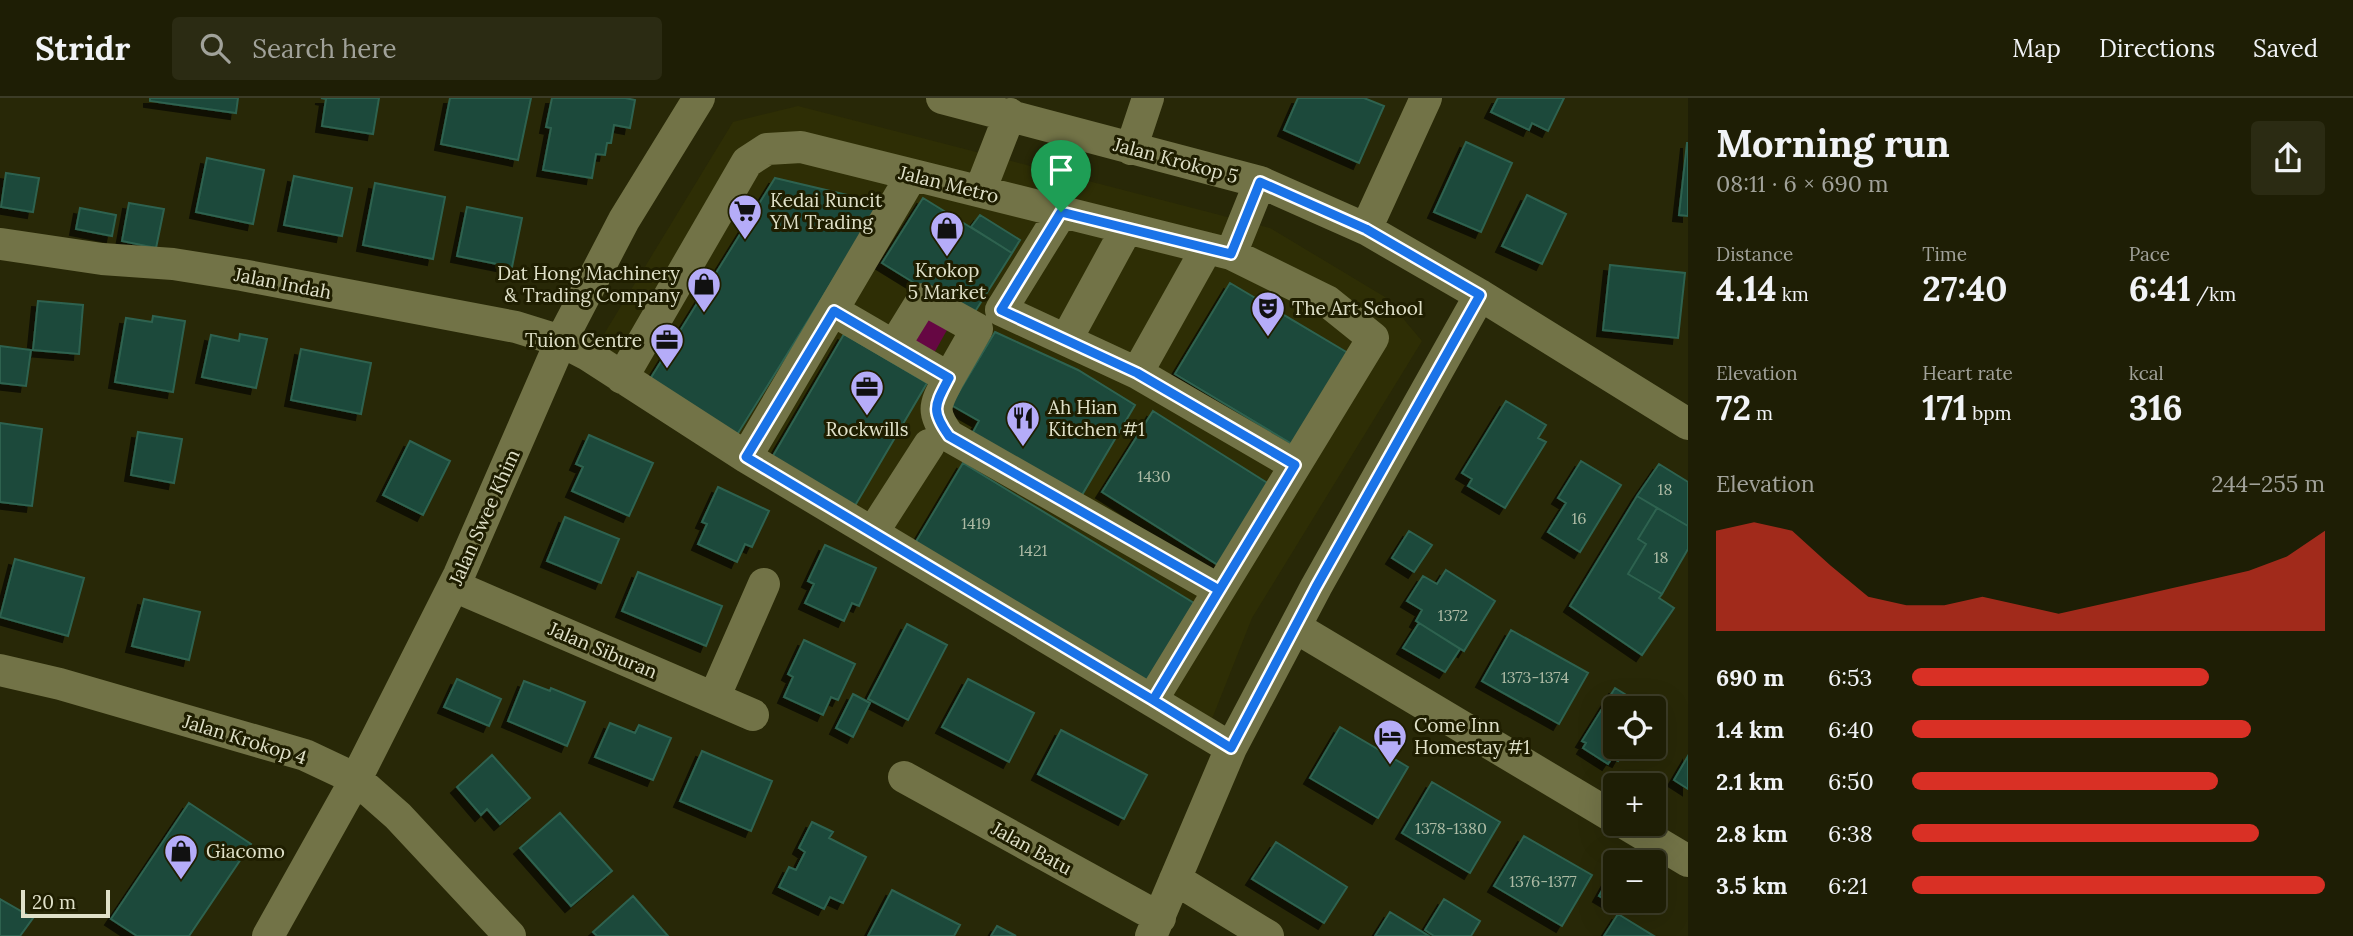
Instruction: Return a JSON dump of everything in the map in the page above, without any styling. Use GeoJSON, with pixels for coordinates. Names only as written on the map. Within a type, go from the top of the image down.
{"type":"FeatureCollection","features":[{"type":"Feature","properties":{"kind":"street","name":"Jalan Swee Khim"},"geometry":{"type":"LineString","coordinates":[[268,936],[356,779],[453,586],[561,341],[624,220],[699,98]]}},
{"type":"Feature","properties":{"kind":"street","name":"Jalan Krokop 5"},"geometry":{"type":"LineString","coordinates":[[942,98],[1001,137],[1131,149],[1252,203],[1366,229],[1480,295],[1688,424]]}},
{"type":"Feature","properties":{"kind":"street"},"geometry":{"type":"LineString","coordinates":[[1131,149],[1148,98]]}},
{"type":"Feature","properties":{"kind":"street"},"geometry":{"type":"LineString","coordinates":[[1366,229],[1426,98]]}},
{"type":"Feature","properties":{"kind":"street"},"geometry":{"type":"LineString","coordinates":[[980,191],[1001,137]]}},
{"type":"Feature","properties":{"kind":"street","name":"Jalan Metro"},"geometry":{"type":"LineString","coordinates":[[622,378],[747,162],[767,149],[801,147],[1219,251],[1327,301],[1373,338],[1153,700]]}},
{"type":"Feature","properties":{"kind":"street"},"geometry":{"type":"LineString","coordinates":[[746,457],[912,175]]}},
{"type":"Feature","properties":{"kind":"street"},"geometry":{"type":"LineString","coordinates":[[1137,373],[1252,203]]}},
{"type":"Feature","properties":{"kind":"street"},"geometry":{"type":"LineString","coordinates":[[1061,212],[1001,310],[1137,373],[1295,465]]}},
{"type":"Feature","properties":{"kind":"street"},"geometry":{"type":"LineString","coordinates":[[1066,340],[1127,228]]}},
{"type":"Feature","properties":{"kind":"street","name":"Jalan Indah"},"geometry":{"type":"LineString","coordinates":[[1,244],[102,259],[173,264],[242,275],[516,327],[561,341]]}},
{"type":"Feature","properties":{"kind":"street"},"geometry":{"type":"LineString","coordinates":[[1156,927],[1231,748],[1295,627],[1480,295]]}},
{"type":"Feature","properties":{"kind":"street"},"geometry":{"type":"LineString","coordinates":[[894,346],[923,299],[977,329],[937,400],[936,418],[949,436],[1219,590]]}},
{"type":"Feature","properties":{"kind":"street"},"geometry":{"type":"LineString","coordinates":[[834,311],[949,378]]}},
{"type":"Feature","properties":{"kind":"street"},"geometry":{"type":"LineString","coordinates":[[561,341],[588,355],[746,457],[1231,748]]}},
{"type":"Feature","properties":{"kind":"street"},"geometry":{"type":"LineString","coordinates":[[873,532],[929,445]]}},
{"type":"Feature","properties":{"kind":"street"},"geometry":{"type":"LineString","coordinates":[[714,698],[764,584]]}},
{"type":"Feature","properties":{"kind":"street","name":"Jalan Siburan"},"geometry":{"type":"LineString","coordinates":[[453,586],[753,715]]}},
{"type":"Feature","properties":{"kind":"street"},"geometry":{"type":"LineString","coordinates":[[1295,627],[1603,811]]}},
{"type":"Feature","properties":{"kind":"street","name":"Jalan Krokop 4"},"geometry":{"type":"LineString","coordinates":[[0,670],[60,684],[305,755],[356,779],[398,816],[510,936]]}},
{"type":"Feature","properties":{"kind":"street","name":"Jalan Batu"},"geometry":{"type":"LineString","coordinates":[[904,778],[1156,927]]}},
{"type":"Feature","properties":{"kind":"street"},"geometry":{"type":"LineString","coordinates":[[1646,836],[1688,861]]}},
{"type":"Feature","properties":{"kind":"street"},"geometry":{"type":"LineString","coordinates":[[1175,878],[1268,936]]}},
{"type":"Feature","properties":{"kind":"shaded area"},"geometry":{"type":"Polygon","coordinates":[[[798,106],[1270,228],[1385,297],[1422,341],[1252,618],[1204,739],[584,367],[733,122],[798,106]]]}},
{"type":"Feature","properties":{"kind":"shaded area"},"geometry":{"type":"Polygon","coordinates":[[[924,317],[947,330],[933,355],[909,341],[924,317]]]}},
{"type":"Feature","properties":{"kind":"building"},"geometry":{"type":"Polygon","coordinates":[[[150,98],[238,98],[236,113],[150,101],[150,98]]]}},
{"type":"Feature","properties":{"kind":"building"},"geometry":{"type":"Polygon","coordinates":[[[321,98],[379,98],[373,134],[322,126],[326,99],[321,98]]]}},
{"type":"Feature","properties":{"kind":"building"},"geometry":{"type":"Polygon","coordinates":[[[450,98],[531,98],[518,160],[441,144],[450,98]]]}},
{"type":"Feature","properties":{"kind":"building"},"geometry":{"type":"Polygon","coordinates":[[[552,98],[635,100],[630,128],[614,125],[611,143],[607,143],[605,155],[596,154],[592,178],[543,170],[551,128],[546,127],[552,98]]]}},
{"type":"Feature","properties":{"kind":"building"},"geometry":{"type":"Polygon","coordinates":[[[1298,98],[1364,98],[1384,106],[1359,163],[1284,130],[1298,98]]]}},
{"type":"Feature","properties":{"kind":"building"},"geometry":{"type":"Polygon","coordinates":[[[1498,98],[1564,98],[1548,131],[1532,123],[1529,130],[1491,112],[1498,98]]]}},
{"type":"Feature","properties":{"kind":"building"},"geometry":{"type":"Polygon","coordinates":[[[1466,142],[1512,163],[1481,232],[1434,212],[1466,142]]]}},
{"type":"Feature","properties":{"kind":"building"},"geometry":{"type":"Polygon","coordinates":[[[1688,143],[1688,216],[1679,215],[1688,143]]]}},
{"type":"Feature","properties":{"kind":"building"},"geometry":{"type":"Polygon","coordinates":[[[207,158],[264,170],[253,224],[196,212],[207,158]]]}},
{"type":"Feature","properties":{"kind":"building"},"geometry":{"type":"Polygon","coordinates":[[[6,173],[39,178],[33,212],[1,207],[6,173]]]}},
{"type":"Feature","properties":{"kind":"building"},"geometry":{"type":"Polygon","coordinates":[[[294,176],[352,188],[342,236],[284,225],[294,176]]]}},
{"type":"Feature","properties":{"kind":"building"},"geometry":{"type":"Polygon","coordinates":[[[775,178],[881,203],[735,438],[647,384],[775,178]]]}},
{"type":"Feature","properties":{"kind":"building"},"geometry":{"type":"Polygon","coordinates":[[[375,183],[445,197],[433,259],[363,245],[375,183]]]}},
{"type":"Feature","properties":{"kind":"building"},"geometry":{"type":"Polygon","coordinates":[[[1527,195],[1566,214],[1542,264],[1502,246],[1527,195]]]}},
{"type":"Feature","properties":{"kind":"building","name":"Krokop 5 Market"},"geometry":{"type":"Polygon","coordinates":[[[923,198],[1012,253],[971,318],[882,263],[923,198]]]}},
{"type":"Feature","properties":{"kind":"building"},"geometry":{"type":"Polygon","coordinates":[[[129,203],[164,209],[156,248],[122,241],[129,203]]]}},
{"type":"Feature","properties":{"kind":"building"},"geometry":{"type":"Polygon","coordinates":[[[467,207],[522,218],[512,267],[457,256],[467,207]]]}},
{"type":"Feature","properties":{"kind":"building"},"geometry":{"type":"Polygon","coordinates":[[[80,208],[116,215],[112,236],[76,229],[80,208]]]}},
{"type":"Feature","properties":{"kind":"building"},"geometry":{"type":"Polygon","coordinates":[[[980,215],[1020,240],[1012,253],[971,227],[980,215]]]}},
{"type":"Feature","properties":{"kind":"building"},"geometry":{"type":"Polygon","coordinates":[[[1610,265],[1685,273],[1678,338],[1603,330],[1610,265]]]}},
{"type":"Feature","properties":{"kind":"building"},"geometry":{"type":"Polygon","coordinates":[[[1230,283],[1348,353],[1292,444],[1175,374],[1230,283]]]}},
{"type":"Feature","properties":{"kind":"building"},"geometry":{"type":"Polygon","coordinates":[[[38,301],[83,305],[79,354],[33,350],[38,301]]]}},
{"type":"Feature","properties":{"kind":"building"},"geometry":{"type":"Polygon","coordinates":[[[153,316],[185,321],[173,392],[115,382],[126,318],[152,322],[153,316]]]}},
{"type":"Feature","properties":{"kind":"building"},"geometry":{"type":"Polygon","coordinates":[[[995,332],[1078,370],[1135,405],[1079,500],[972,434],[979,421],[951,405],[995,332]]]}},
{"type":"Feature","properties":{"kind":"building"},"geometry":{"type":"Polygon","coordinates":[[[240,334],[267,339],[256,388],[202,377],[211,335],[239,341],[240,334]]]}},
{"type":"Feature","properties":{"kind":"building"},"geometry":{"type":"Polygon","coordinates":[[[844,334],[927,383],[853,509],[770,461],[844,334]]]}},
{"type":"Feature","properties":{"kind":"building"},"geometry":{"type":"Polygon","coordinates":[[[0,346],[31,350],[26,386],[0,383],[0,346]]]}},
{"type":"Feature","properties":{"kind":"building"},"geometry":{"type":"Polygon","coordinates":[[[301,349],[371,363],[361,414],[291,400],[301,349]]]}},
{"type":"Feature","properties":{"kind":"building"},"geometry":{"type":"Polygon","coordinates":[[[1506,401],[1546,425],[1538,438],[1546,442],[1505,508],[1468,486],[1472,479],[1462,473],[1506,401]]]}},
{"type":"Feature","properties":{"kind":"building"},"geometry":{"type":"Polygon","coordinates":[[[1153,411],[1269,484],[1218,565],[1102,492],[1153,411]]]}},
{"type":"Feature","properties":{"kind":"building"},"geometry":{"type":"Polygon","coordinates":[[[0,423],[42,429],[32,506],[0,502],[0,423]]]}},
{"type":"Feature","properties":{"kind":"building"},"geometry":{"type":"Polygon","coordinates":[[[138,432],[182,439],[174,483],[131,475],[138,432]]]}},
{"type":"Feature","properties":{"kind":"building"},"geometry":{"type":"Polygon","coordinates":[[[589,435],[653,463],[629,516],[572,491],[583,467],[576,464],[589,435]]]}},
{"type":"Feature","properties":{"kind":"building"},"geometry":{"type":"Polygon","coordinates":[[[410,441],[450,461],[423,515],[383,495],[410,441]]]}},
{"type":"Feature","properties":{"kind":"building"},"geometry":{"type":"Polygon","coordinates":[[[1581,461],[1621,485],[1580,552],[1548,532],[1566,503],[1558,498],[1581,461]]]}},
{"type":"Feature","properties":{"kind":"building"},"geometry":{"type":"Polygon","coordinates":[[[963,463],[1194,603],[1145,684],[914,545],[963,463]]]}},
{"type":"Feature","properties":{"kind":"building"},"geometry":{"type":"Polygon","coordinates":[[[1659,464],[1688,482],[1688,526],[1637,496],[1659,464]]]}},
{"type":"Feature","properties":{"kind":"building"},"geometry":{"type":"Polygon","coordinates":[[[718,487],[769,511],[752,547],[745,544],[737,562],[698,544],[707,524],[702,522],[718,487]]]}},
{"type":"Feature","properties":{"kind":"building"},"geometry":{"type":"Polygon","coordinates":[[[1637,496],[1657,508],[1638,539],[1646,544],[1628,574],[1662,594],[1659,598],[1674,608],[1642,655],[1570,606],[1637,496]]]}},
{"type":"Feature","properties":{"kind":"building"},"geometry":{"type":"Polygon","coordinates":[[[1657,508],[1688,526],[1688,549],[1662,594],[1628,574],[1646,544],[1638,539],[1657,508]]]}},
{"type":"Feature","properties":{"kind":"building"},"geometry":{"type":"Polygon","coordinates":[[[565,517],[619,539],[601,583],[547,561],[565,517]]]}},
{"type":"Feature","properties":{"kind":"building"},"geometry":{"type":"Polygon","coordinates":[[[1409,531],[1432,545],[1414,572],[1392,558],[1409,531]]]}},
{"type":"Feature","properties":{"kind":"building"},"geometry":{"type":"Polygon","coordinates":[[[825,545],[876,568],[859,606],[852,603],[844,621],[805,603],[814,584],[808,581],[825,545]]]}},
{"type":"Feature","properties":{"kind":"building"},"geometry":{"type":"Polygon","coordinates":[[[15,559],[84,578],[68,636],[0,617],[15,559]]]}},
{"type":"Feature","properties":{"kind":"building"},"geometry":{"type":"Polygon","coordinates":[[[1446,570],[1495,601],[1464,651],[1416,621],[1422,610],[1407,601],[1423,576],[1437,584],[1446,570]]]}},
{"type":"Feature","properties":{"kind":"building"},"geometry":{"type":"Polygon","coordinates":[[[638,572],[722,606],[706,646],[622,611],[638,572]]]}},
{"type":"Feature","properties":{"kind":"building"},"geometry":{"type":"Polygon","coordinates":[[[144,599],[200,612],[189,660],[132,646],[144,599]]]}},
{"type":"Feature","properties":{"kind":"building"},"geometry":{"type":"Polygon","coordinates":[[[1419,623],[1460,649],[1445,672],[1403,648],[1419,623]]]}},
{"type":"Feature","properties":{"kind":"building"},"geometry":{"type":"Polygon","coordinates":[[[907,624],[947,645],[908,720],[868,699],[907,624]]]}},
{"type":"Feature","properties":{"kind":"building"},"geometry":{"type":"Polygon","coordinates":[[[1511,630],[1588,673],[1559,724],[1482,681],[1511,630]]]}},
{"type":"Feature","properties":{"kind":"building"},"geometry":{"type":"Polygon","coordinates":[[[804,640],[855,664],[838,700],[831,697],[823,715],[784,697],[793,677],[788,674],[804,640]]]}},
{"type":"Feature","properties":{"kind":"building"},"geometry":{"type":"Polygon","coordinates":[[[457,679],[501,699],[489,726],[444,707],[457,679]]]}},
{"type":"Feature","properties":{"kind":"building"},"geometry":{"type":"Polygon","coordinates":[[[968,679],[1034,713],[1009,762],[942,727],[968,679]]]}},
{"type":"Feature","properties":{"kind":"building"},"geometry":{"type":"Polygon","coordinates":[[[524,681],[550,691],[551,688],[585,702],[567,746],[508,721],[524,681]]]}},
{"type":"Feature","properties":{"kind":"building"},"geometry":{"type":"Polygon","coordinates":[[[1615,688],[1628,696],[1610,696],[1615,688]]]}},
{"type":"Feature","properties":{"kind":"building"},"geometry":{"type":"Polygon","coordinates":[[[853,694],[870,703],[853,737],[836,728],[853,694]]]}},
{"type":"Feature","properties":{"kind":"building"},"geometry":{"type":"Polygon","coordinates":[[[1603,707],[1603,759],[1611,759],[1608,764],[1583,748],[1586,743],[1582,741],[1603,707]]]}},
{"type":"Feature","properties":{"kind":"building"},"geometry":{"type":"Polygon","coordinates":[[[610,723],[635,733],[639,725],[671,738],[653,780],[595,757],[610,723]]]}},
{"type":"Feature","properties":{"kind":"building"},"geometry":{"type":"Polygon","coordinates":[[[1340,727],[1408,767],[1378,818],[1310,778],[1340,727]]]}},
{"type":"Feature","properties":{"kind":"building"},"geometry":{"type":"Polygon","coordinates":[[[1061,730],[1147,775],[1124,819],[1038,774],[1061,730]]]}},
{"type":"Feature","properties":{"kind":"building"},"geometry":{"type":"Polygon","coordinates":[[[702,751],[772,781],[751,831],[680,801],[702,751]]]}},
{"type":"Feature","properties":{"kind":"building"},"geometry":{"type":"Polygon","coordinates":[[[492,755],[530,798],[500,824],[487,809],[481,815],[457,787],[492,755]]]}},
{"type":"Feature","properties":{"kind":"building"},"geometry":{"type":"Polygon","coordinates":[[[1688,756],[1688,789],[1674,780],[1688,756]]]}},
{"type":"Feature","properties":{"kind":"building"},"geometry":{"type":"Polygon","coordinates":[[[1432,782],[1500,822],[1470,873],[1402,833],[1432,782]]]}},
{"type":"Feature","properties":{"kind":"building","name":"Giacomo"},"geometry":{"type":"Polygon","coordinates":[[[189,803],[251,844],[189,936],[137,936],[111,919],[189,803]]]}},
{"type":"Feature","properties":{"kind":"building"},"geometry":{"type":"Polygon","coordinates":[[[560,813],[612,871],[571,906],[520,848],[560,813]]]}},
{"type":"Feature","properties":{"kind":"building"},"geometry":{"type":"Polygon","coordinates":[[[812,822],[833,832],[829,838],[866,857],[843,903],[830,897],[824,909],[779,887],[789,867],[796,870],[805,852],[799,848],[812,822]]]}},
{"type":"Feature","properties":{"kind":"building"},"geometry":{"type":"Polygon","coordinates":[[[1524,836],[1592,875],[1562,926],[1494,886],[1524,836]]]}},
{"type":"Feature","properties":{"kind":"building"},"geometry":{"type":"Polygon","coordinates":[[[1276,842],[1347,887],[1324,923],[1252,879],[1276,842]]]}},
{"type":"Feature","properties":{"kind":"building"},"geometry":{"type":"Polygon","coordinates":[[[892,890],[960,925],[954,936],[868,936],[892,890]]]}},
{"type":"Feature","properties":{"kind":"building"},"geometry":{"type":"Polygon","coordinates":[[[633,896],[668,936],[597,936],[593,932],[633,896]]]}},
{"type":"Feature","properties":{"kind":"building"},"geometry":{"type":"Polygon","coordinates":[[[0,899],[33,918],[20,936],[0,936],[0,899]]]}},
{"type":"Feature","properties":{"kind":"building"},"geometry":{"type":"Polygon","coordinates":[[[1444,899],[1480,921],[1471,936],[1434,936],[1425,930],[1444,899]]]}},
{"type":"Feature","properties":{"kind":"building"},"geometry":{"type":"Polygon","coordinates":[[[1390,912],[1429,936],[1375,936],[1390,912]]]}},
{"type":"Feature","properties":{"kind":"building"},"geometry":{"type":"Polygon","coordinates":[[[1618,914],[1654,936],[1604,936],[1618,914]]]}},
{"type":"Feature","properties":{"kind":"building"},"geometry":{"type":"Polygon","coordinates":[[[997,926],[1016,936],[991,936],[997,926]]]}},
{"type":"Feature","properties":{"kind":"place","name":"Kedai Runcit YM Trading"},"geometry":{"type":"Point","coordinates":[745,241]}},
{"type":"Feature","properties":{"kind":"place","name":"Krokop 5 Market"},"geometry":{"type":"Point","coordinates":[947,258]}},
{"type":"Feature","properties":{"kind":"place","name":"Dat Hong Machinery & Trading Company"},"geometry":{"type":"Point","coordinates":[704,314]}},
{"type":"Feature","properties":{"kind":"place","name":"The Art School"},"geometry":{"type":"Point","coordinates":[1268,338]}},
{"type":"Feature","properties":{"kind":"place","name":"Tuion Centre"},"geometry":{"type":"Point","coordinates":[667,370]}},
{"type":"Feature","properties":{"kind":"place","name":"Rockwills"},"geometry":{"type":"Point","coordinates":[867,417]}},
{"type":"Feature","properties":{"kind":"place","name":"Ah Hian Kitchen #1"},"geometry":{"type":"Point","coordinates":[1023,448]}},
{"type":"Feature","properties":{"kind":"place","name":"Come Inn Homestay #1"},"geometry":{"type":"Point","coordinates":[1390,766]}},
{"type":"Feature","properties":{"kind":"place","name":"Giacomo"},"geometry":{"type":"Point","coordinates":[181,881]}},
{"type":"Feature","properties":{"kind":"route"},"geometry":{"type":"LineString","coordinates":[[1061,212],[1001,310],[1137,373],[1295,465],[1153,700],[746,457],[834,311],[949,378],[937,400],[936,418],[949,436],[1219,590],[1153,700],[1231,748],[1316,587],[1480,295],[1366,229],[1260,182],[1231,254],[1061,212]]}}]}
